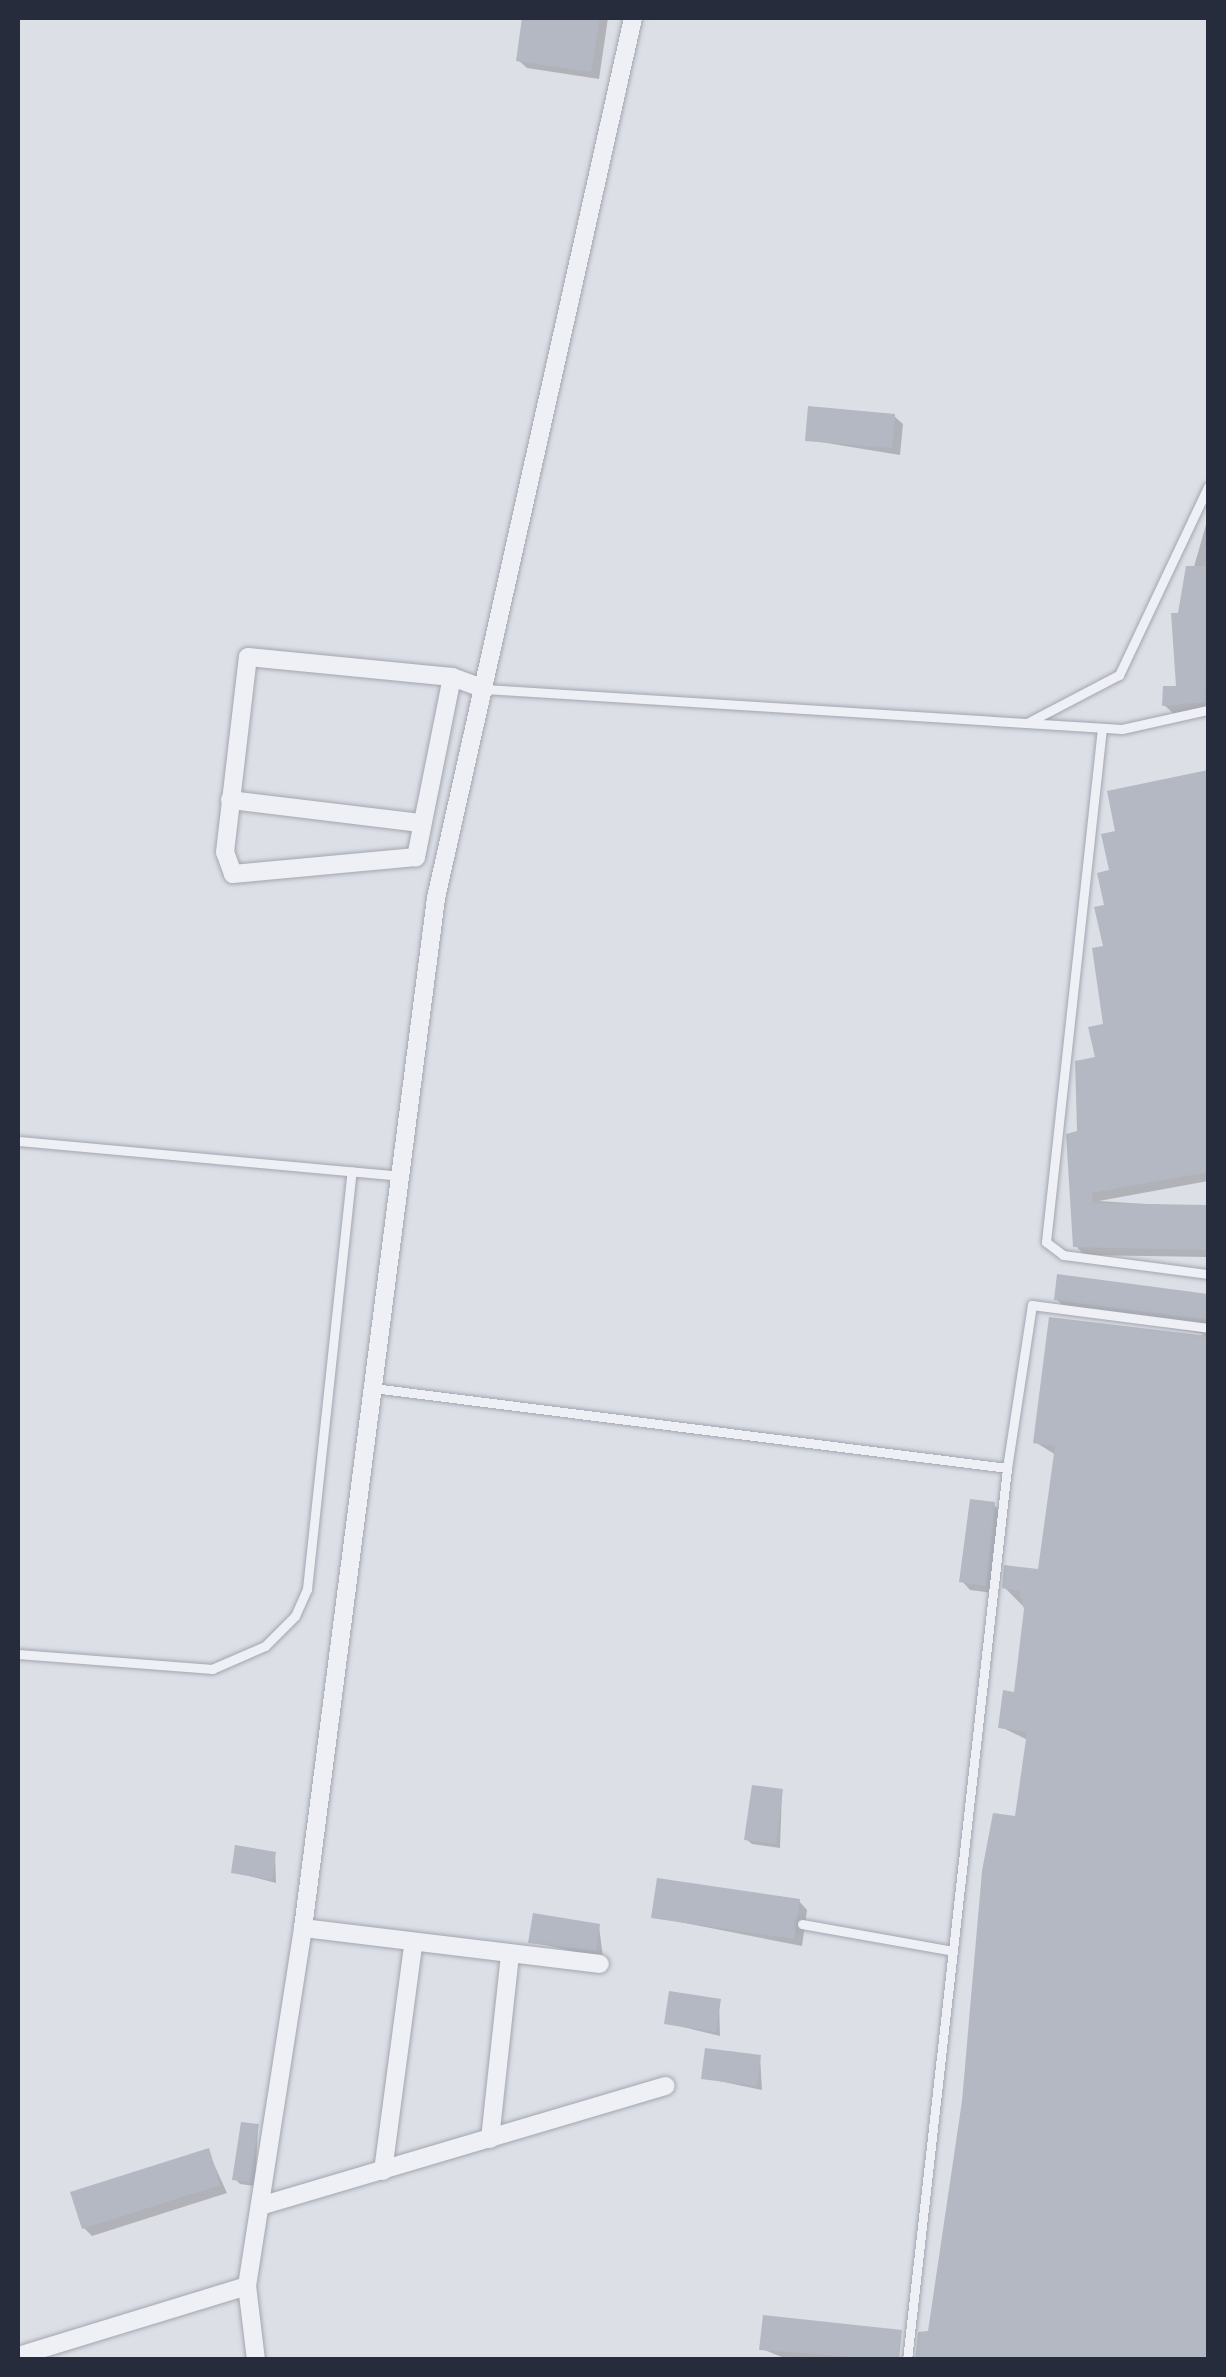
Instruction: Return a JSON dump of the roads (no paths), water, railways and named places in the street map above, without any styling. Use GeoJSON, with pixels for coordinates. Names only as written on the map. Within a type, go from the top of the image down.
{"type":"FeatureCollection","features":[{"type":"Feature","properties":{"kind":"street"},"geometry":{"type":"LineString","coordinates":[[256,2360],[247,2286],[303,1928],[436,898],[634,18]]}},
{"type":"Feature","properties":{"kind":"street"},"geometry":{"type":"LineString","coordinates":[[452,677],[410,860],[239,877],[226,861],[248,657],[452,677],[485,690]]}},
{"type":"Feature","properties":{"kind":"street"},"geometry":{"type":"LineString","coordinates":[[230,800],[420,823]]}},
{"type":"Feature","properties":{"kind":"street"},"geometry":{"type":"LineString","coordinates":[[303,1928],[412,1945],[600,1964]]}},
{"type":"Feature","properties":{"kind":"street"},"geometry":{"type":"LineString","coordinates":[[383,2172],[412,1945]]}},
{"type":"Feature","properties":{"kind":"street"},"geometry":{"type":"LineString","coordinates":[[490,2139],[510,1955]]}},
{"type":"Feature","properties":{"kind":"street"},"geometry":{"type":"LineString","coordinates":[[260,2206],[666,2086]]}},
{"type":"Feature","properties":{"kind":"street"},"geometry":{"type":"LineString","coordinates":[[18,2356],[247,2286]]}},
{"type":"Feature","properties":{"kind":"lane"},"geometry":{"type":"LineString","coordinates":[[1025,724],[1118,675],[1208,487]]}},
{"type":"Feature","properties":{"kind":"lane"},"geometry":{"type":"LineString","coordinates":[[485,690],[1102,728],[1208,710]]}},
{"type":"Feature","properties":{"kind":"lane"},"geometry":{"type":"LineString","coordinates":[[1102,728],[1046,1242],[1063,1255],[1208,1274]]}},
{"type":"Feature","properties":{"kind":"lane"},"geometry":{"type":"LineString","coordinates":[[18,1140],[400,1176]]}},
{"type":"Feature","properties":{"kind":"lane"},"geometry":{"type":"LineString","coordinates":[[18,1654],[212,1669],[265,1646],[295,1616],[307,1590],[352,1171]]}},
{"type":"Feature","properties":{"kind":"lane"},"geometry":{"type":"LineString","coordinates":[[907,2360],[1007,1468],[1032,1305],[1208,1328]]}},
{"type":"Feature","properties":{"kind":"lane"},"geometry":{"type":"LineString","coordinates":[[373,1388],[1007,1468]]}},
{"type":"Feature","properties":{"kind":"lane"},"geometry":{"type":"LineString","coordinates":[[802,1924],[953,1952]]}}]}
